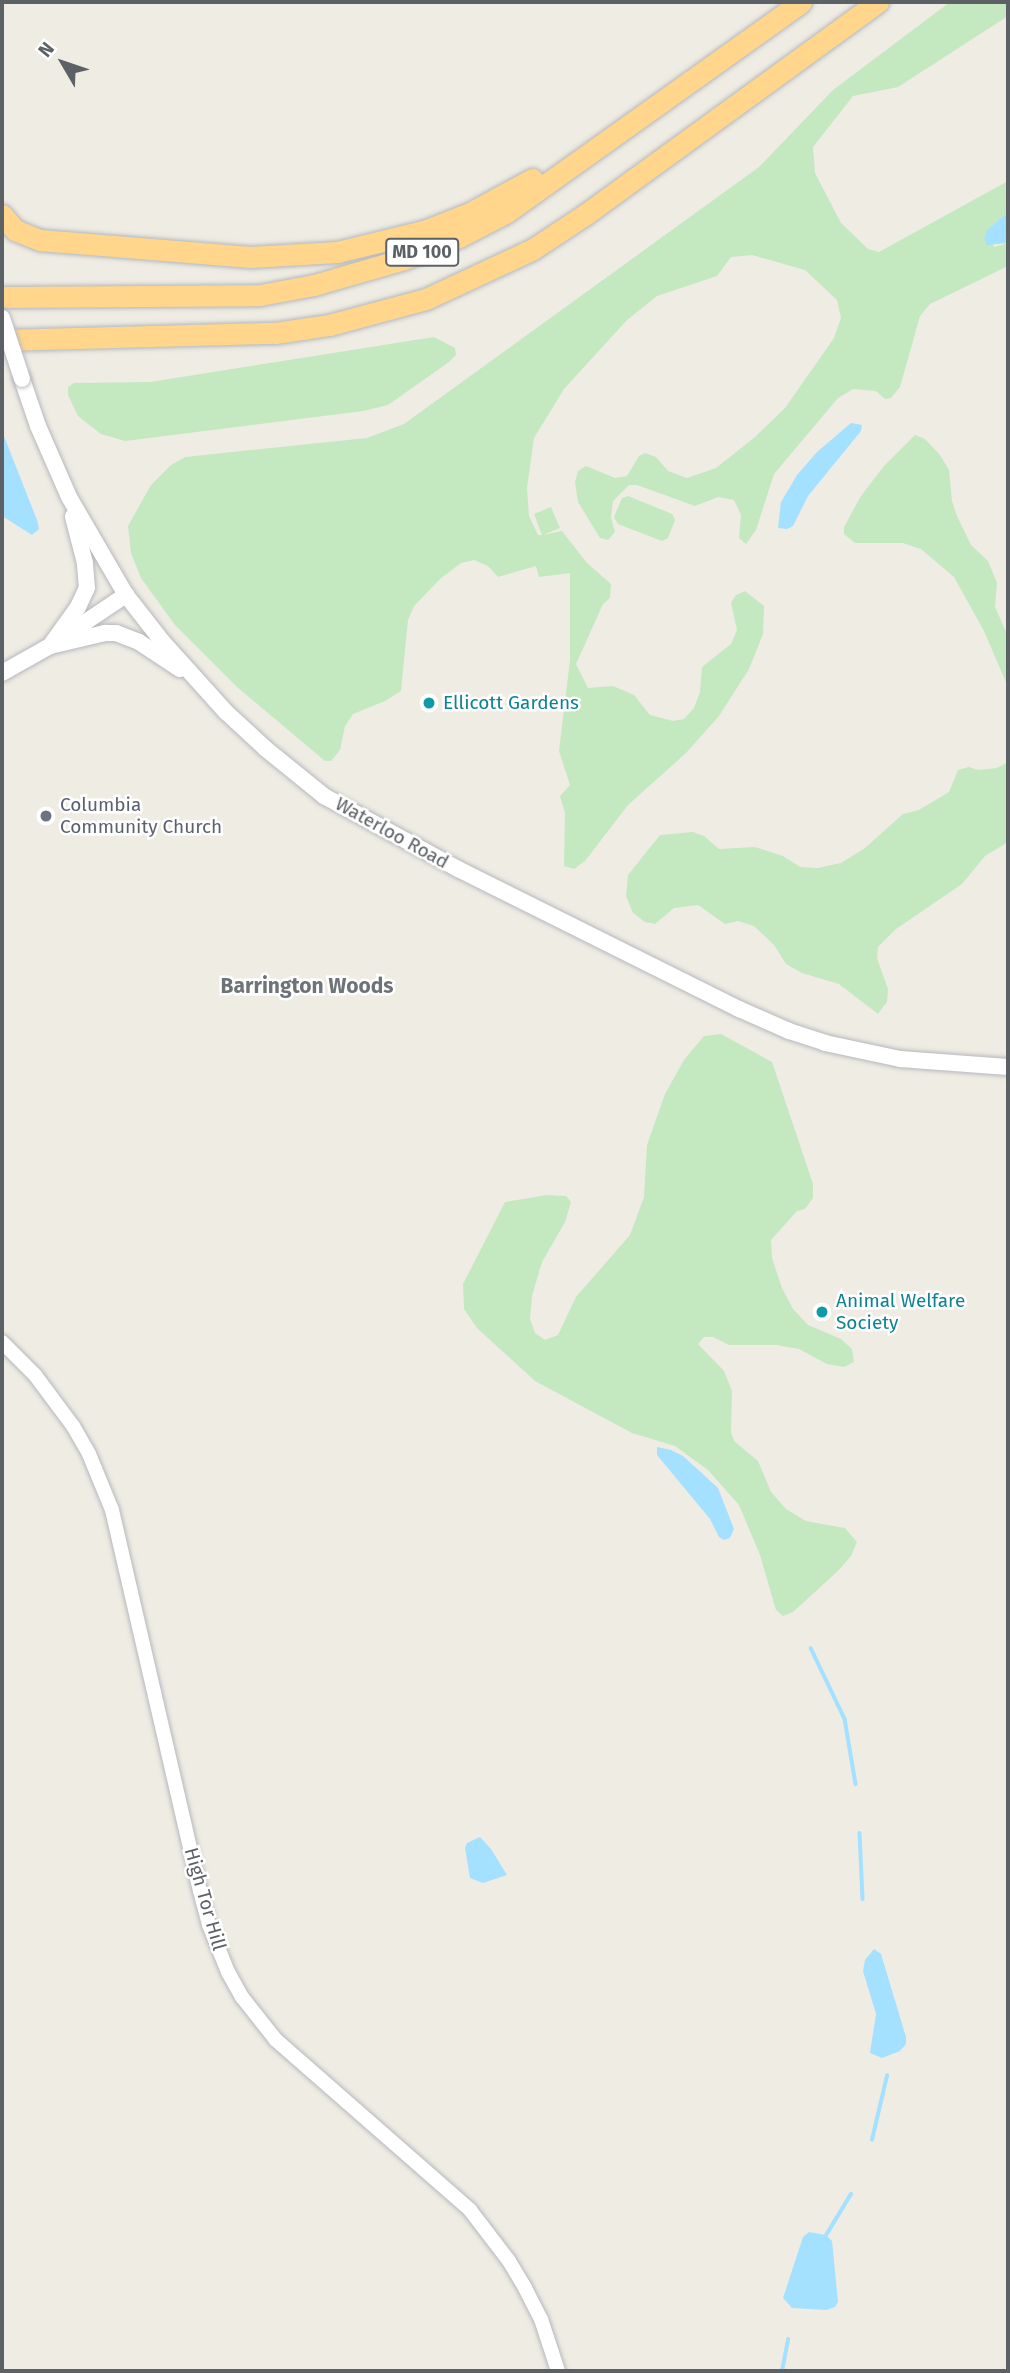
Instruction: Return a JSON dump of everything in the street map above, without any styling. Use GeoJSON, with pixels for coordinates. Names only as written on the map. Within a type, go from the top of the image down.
{"type":"FeatureCollection","features":[{"type":"Feature","properties":{"kind":"highway","name":"MD 100"},"geometry":{"type":"LineString","coordinates":[[2,297],[260,295],[314,285],[404,259],[459,237],[507,212],[801,2]]}},
{"type":"Feature","properties":{"kind":"highway","name":"MD 100"},"geometry":{"type":"LineString","coordinates":[[2,340],[108,340],[262,334],[329,326],[426,299],[485,274],[533,248],[586,214],[878,2]]}},
{"type":"Feature","properties":{"kind":"highway"},"geometry":{"type":"LineString","coordinates":[[2,215],[15,230],[40,240],[210,254],[250,257],[302,254],[379,244],[470,213],[517,189],[650,97],[777,20]]}},
{"type":"Feature","properties":{"kind":"highway"},"geometry":{"type":"LineString","coordinates":[[2,349],[108,340]]}},
{"type":"Feature","properties":{"kind":"main road","name":"Waterloo Road"},"geometry":{"type":"LineString","coordinates":[[2,318],[37,426],[69,497],[126,595],[196,680],[276,758],[347,810],[739,1010],[789,1031],[864,1053],[935,1064],[1008,1067]]}},
{"type":"Feature","properties":{"kind":"main road"},"geometry":{"type":"LineString","coordinates":[[50,646],[78,607],[86,589],[85,563],[69,497]]}},
{"type":"Feature","properties":{"kind":"main road"},"geometry":{"type":"LineString","coordinates":[[2,673],[50,646],[126,595]]}},
{"type":"Feature","properties":{"kind":"main road"},"geometry":{"type":"LineString","coordinates":[[50,646],[116,633],[139,642],[196,680]]}},
{"type":"Feature","properties":{"kind":"street","name":"High Tor Hill"},"geometry":{"type":"LineString","coordinates":[[2,1342],[36,1375],[73,1426],[111,1510],[200,1891],[228,1972],[242,1997],[276,2040],[470,2210],[509,2260],[525,2288],[541,2319],[558,2371]]}},
{"type":"Feature","properties":{"kind":"green space"},"geometry":{"type":"Polygon","coordinates":[[[950,2],[1008,2],[1008,16],[898,87],[853,96],[813,147],[815,173],[841,223],[868,249],[879,252],[1008,181],[1008,212],[987,230],[994,247],[1008,243],[1008,266],[930,304],[920,316],[900,387],[891,398],[885,399],[876,391],[853,389],[838,398],[774,474],[756,530],[746,544],[739,538],[741,515],[734,500],[718,497],[695,506],[637,485],[629,485],[613,501],[611,518],[615,532],[608,540],[600,538],[578,502],[575,482],[578,471],[586,466],[615,478],[627,476],[639,456],[645,453],[656,457],[668,471],[687,478],[716,468],[755,437],[785,408],[834,338],[841,318],[837,300],[805,270],[752,255],[731,257],[717,276],[657,296],[627,320],[564,389],[534,438],[527,488],[529,516],[538,535],[542,535],[534,514],[551,507],[560,528],[543,535],[562,531],[587,563],[611,584],[610,598],[603,604],[576,664],[588,688],[613,686],[634,695],[650,715],[673,721],[684,719],[694,708],[700,692],[702,667],[731,644],[737,630],[731,603],[736,595],[745,591],[764,606],[763,634],[749,669],[719,716],[686,753],[628,805],[585,861],[574,869],[564,866],[565,813],[560,796],[570,785],[559,751],[570,660],[570,573],[539,577],[536,566],[498,577],[488,566],[474,560],[461,563],[441,578],[414,606],[408,620],[401,691],[385,701],[353,714],[345,726],[340,750],[331,761],[325,761],[237,687],[175,625],[141,578],[131,553],[128,526],[151,485],[171,465],[185,457],[367,438],[404,424],[759,167],[833,90],[950,2]]]}},
{"type":"Feature","properties":{"kind":"green space"},"geometry":{"type":"Polygon","coordinates":[[[434,337],[455,348],[456,355],[388,405],[363,411],[125,441],[101,434],[78,416],[68,395],[68,387],[74,383],[150,382],[434,337]]]}},
{"type":"Feature","properties":{"kind":"green space"},"geometry":{"type":"Polygon","coordinates":[[[915,435],[925,439],[949,470],[952,501],[957,516],[971,545],[988,561],[997,583],[995,607],[1008,636],[1008,687],[984,631],[954,577],[921,549],[903,543],[855,543],[844,534],[844,527],[861,496],[884,466],[915,435]]]}},
{"type":"Feature","properties":{"kind":"green space"},"geometry":{"type":"Polygon","coordinates":[[[628,496],[672,514],[675,520],[668,538],[662,541],[618,524],[614,517],[622,498],[628,496]]]}},
{"type":"Feature","properties":{"kind":"green space"},"geometry":{"type":"Polygon","coordinates":[[[1008,762],[1008,842],[985,856],[962,884],[896,929],[878,947],[877,958],[888,989],[887,1002],[878,1014],[839,984],[802,973],[786,964],[774,945],[754,926],[738,921],[725,924],[698,905],[674,908],[655,924],[645,922],[633,913],[626,896],[628,875],[660,835],[693,832],[704,836],[719,849],[755,847],[783,856],[800,867],[818,868],[841,863],[865,848],[903,814],[919,810],[949,792],[958,770],[969,767],[978,770],[997,768],[1008,762]]]}},
{"type":"Feature","properties":{"kind":"green space"},"geometry":{"type":"Polygon","coordinates":[[[721,1034],[772,1062],[813,1184],[813,1198],[805,1209],[797,1211],[771,1240],[772,1258],[782,1288],[793,1309],[808,1325],[841,1339],[852,1349],[854,1362],[844,1367],[827,1364],[799,1349],[776,1345],[729,1345],[713,1337],[704,1337],[698,1344],[724,1371],[732,1391],[731,1432],[734,1441],[758,1461],[771,1492],[786,1509],[806,1521],[845,1528],[857,1542],[851,1556],[839,1570],[793,1612],[783,1616],[776,1610],[760,1555],[739,1505],[708,1470],[675,1446],[632,1433],[535,1381],[477,1328],[464,1309],[463,1284],[505,1202],[547,1195],[566,1196],[571,1202],[565,1222],[542,1262],[532,1296],[530,1319],[535,1333],[545,1340],[558,1335],[576,1297],[630,1235],[644,1197],[647,1145],[665,1094],[684,1060],[704,1036],[721,1034]]]}},
{"type":"Feature","properties":{"kind":"water"},"geometry":{"type":"Polygon","coordinates":[[[1008,212],[1008,243],[987,245],[984,239],[987,230],[1008,212]]]}},
{"type":"Feature","properties":{"kind":"water"},"geometry":{"type":"Polygon","coordinates":[[[851,423],[862,425],[861,431],[808,496],[793,526],[787,529],[778,528],[781,502],[797,475],[817,452],[851,423]]]}},
{"type":"Feature","properties":{"kind":"water"},"geometry":{"type":"Polygon","coordinates":[[[2,431],[37,520],[39,529],[32,535],[2,516],[2,431]]]}},
{"type":"Feature","properties":{"kind":"water"},"geometry":{"type":"Polygon","coordinates":[[[657,1447],[683,1456],[718,1488],[734,1529],[730,1538],[724,1540],[719,1537],[710,1519],[657,1455],[657,1447]]]}},
{"type":"Feature","properties":{"kind":"water"},"geometry":{"type":"Polygon","coordinates":[[[480,1837],[507,1875],[483,1883],[470,1878],[465,1848],[467,1843],[480,1837]]]}},
{"type":"Feature","properties":{"kind":"water"},"geometry":{"type":"Polygon","coordinates":[[[874,1949],[881,1954],[906,2037],[906,2044],[900,2051],[882,2058],[870,2053],[876,2014],[863,1971],[865,1960],[874,1949]]]}},
{"type":"Feature","properties":{"kind":"water"},"geometry":{"type":"Polygon","coordinates":[[[809,2232],[826,2235],[832,2241],[838,2302],[835,2307],[826,2310],[792,2308],[783,2298],[803,2237],[809,2232]]]}},
{"type":"Feature","properties":{"kind":"waterway"},"geometry":{"type":"LineString","coordinates":[[811,1648],[845,1719],[856,1784]]}},
{"type":"Feature","properties":{"kind":"waterway"},"geometry":{"type":"LineString","coordinates":[[860,1833],[863,1899]]}},
{"type":"Feature","properties":{"kind":"waterway"},"geometry":{"type":"LineString","coordinates":[[872,2140],[887,2076]]}},
{"type":"Feature","properties":{"kind":"waterway"},"geometry":{"type":"LineString","coordinates":[[825,2237],[851,2194]]}},
{"type":"Feature","properties":{"kind":"waterway"},"geometry":{"type":"LineString","coordinates":[[782,2371],[788,2340]]}},
{"type":"Feature","properties":{"kind":"place","name":"Ellicott Gardens"},"geometry":{"type":"Point","coordinates":[429,703]}},
{"type":"Feature","properties":{"kind":"place","name":"Columbia Community Church"},"geometry":{"type":"Point","coordinates":[46,816]}},
{"type":"Feature","properties":{"kind":"place","name":"Animal Welfare Society"},"geometry":{"type":"Point","coordinates":[822,1312]}},
{"type":"Feature","properties":{"kind":"district","name":"Barrington Woods"},"geometry":{"type":"Point","coordinates":[307,986]}}]}
